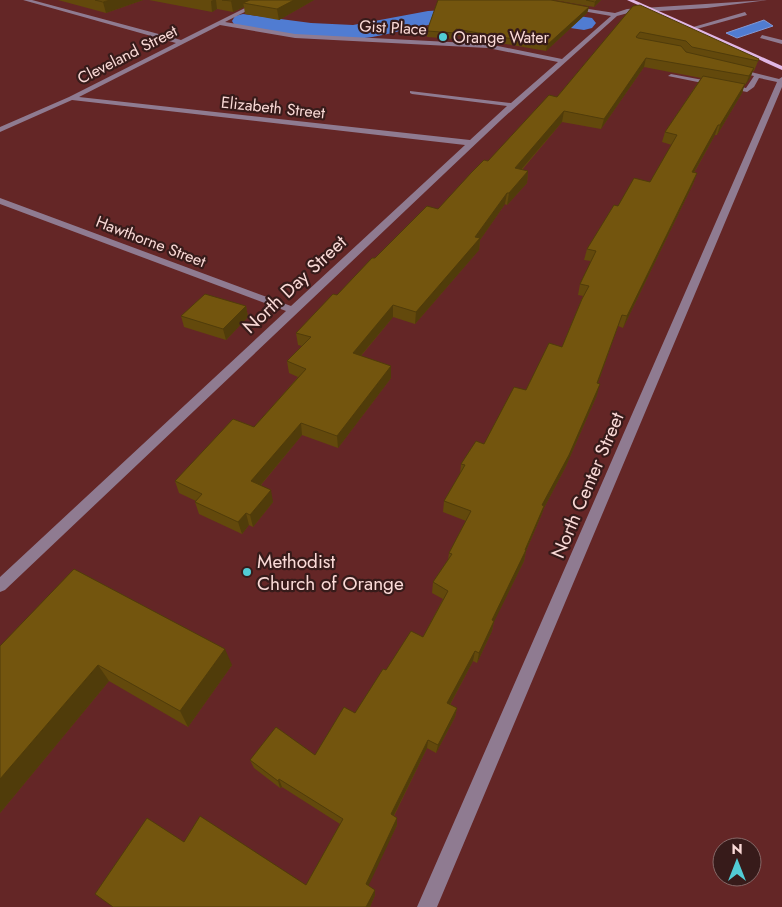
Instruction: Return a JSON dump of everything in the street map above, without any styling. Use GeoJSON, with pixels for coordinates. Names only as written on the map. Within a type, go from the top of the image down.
{"type":"FeatureCollection","features":[{"type":"Feature","properties":{"kind":"main road"},"geometry":{"type":"LineString","coordinates":[[622,7],[652,10],[693,28],[782,76]]}},
{"type":"Feature","properties":{"kind":"street"},"geometry":{"type":"LineString","coordinates":[[26,0],[180,42]]}},
{"type":"Feature","properties":{"kind":"street","name":"Cleveland Street"},"geometry":{"type":"LineString","coordinates":[[0,130],[71,98],[265,0]]}},
{"type":"Feature","properties":{"kind":"street"},"geometry":{"type":"LineString","coordinates":[[561,5],[652,10],[764,0]]}},
{"type":"Feature","properties":{"kind":"street","name":"North Day Street"},"geometry":{"type":"LineString","coordinates":[[0,586],[292,310],[513,105],[622,7]]}},
{"type":"Feature","properties":{"kind":"street"},"geometry":{"type":"LineString","coordinates":[[693,28],[745,14]]}},
{"type":"Feature","properties":{"kind":"street","name":"Gist Place"},"geometry":{"type":"LineString","coordinates":[[220,23],[295,36],[488,46],[564,61]]}},
{"type":"Feature","properties":{"kind":"street"},"geometry":{"type":"LineString","coordinates":[[762,37],[782,42]]}},
{"type":"Feature","properties":{"kind":"street"},"geometry":{"type":"LineString","coordinates":[[725,68],[757,76],[782,76]]}},
{"type":"Feature","properties":{"kind":"street"},"geometry":{"type":"LineString","coordinates":[[671,76],[747,90],[752,86],[757,76]]}},
{"type":"Feature","properties":{"kind":"street","name":"North Center Street"},"geometry":{"type":"LineString","coordinates":[[427,907],[782,76]]}},
{"type":"Feature","properties":{"kind":"street"},"geometry":{"type":"LineString","coordinates":[[412,92],[513,105]]}},
{"type":"Feature","properties":{"kind":"street","name":"Elizabeth Street"},"geometry":{"type":"LineString","coordinates":[[71,98],[472,143]]}},
{"type":"Feature","properties":{"kind":"street","name":"Hawthorne Street"},"geometry":{"type":"LineString","coordinates":[[0,201],[292,310]]}},
{"type":"Feature","properties":{"kind":"water"},"geometry":{"type":"Polygon","coordinates":[[[764,20],[773,26],[737,38],[726,33],[764,20]]]}},
{"type":"Feature","properties":{"kind":"building"},"geometry":{"type":"Polygon","coordinates":[[[250,0],[294,0],[277,9],[243,3],[250,0]]]}},
{"type":"Feature","properties":{"kind":"building"},"geometry":{"type":"Polygon","coordinates":[[[438,0],[551,0],[589,7],[547,45],[456,29],[455,33],[427,31],[438,0]]]}},
{"type":"Feature","properties":{"kind":"building"},"geometry":{"type":"Polygon","coordinates":[[[640,5],[759,59],[758,61],[692,47],[686,41],[640,32],[636,37],[681,46],[686,52],[754,68],[749,76],[646,58],[604,119],[564,111],[515,168],[528,171],[507,193],[475,237],[480,238],[416,312],[393,305],[353,353],[391,366],[337,436],[301,423],[251,481],[271,490],[250,515],[246,513],[238,522],[195,502],[202,494],[175,481],[233,419],[254,427],[306,369],[287,361],[311,337],[296,333],[333,294],[337,295],[372,258],[375,258],[427,206],[438,209],[484,160],[488,161],[549,95],[557,97],[633,6],[640,5]]]}},
{"type":"Feature","properties":{"kind":"building"},"geometry":{"type":"Polygon","coordinates":[[[703,76],[745,84],[720,125],[718,125],[692,172],[697,173],[627,316],[622,315],[597,383],[600,384],[569,455],[542,505],[544,506],[526,550],[492,620],[494,621],[479,653],[475,651],[447,703],[457,708],[438,745],[428,740],[391,814],[397,818],[366,884],[375,890],[366,907],[113,907],[95,894],[147,818],[184,842],[200,816],[306,885],[343,819],[279,779],[278,781],[250,760],[276,727],[315,755],[344,707],[355,713],[383,669],[386,670],[411,631],[423,637],[448,591],[433,582],[452,554],[449,553],[471,511],[444,501],[465,465],[461,464],[476,441],[484,444],[514,387],[526,390],[549,343],[562,347],[589,286],[580,284],[596,251],[587,249],[614,205],[618,206],[634,178],[650,182],[677,135],[665,132],[703,76]]]}},
{"type":"Feature","properties":{"kind":"building"},"geometry":{"type":"Polygon","coordinates":[[[205,294],[246,306],[223,329],[181,316],[205,294]]]}},
{"type":"Feature","properties":{"kind":"building"},"geometry":{"type":"Polygon","coordinates":[[[74,569],[225,649],[180,711],[98,665],[0,779],[0,646],[74,569]]]}},
{"type":"Feature","properties":{"kind":"waterway"},"geometry":{"type":"LineString","coordinates":[[243,21],[325,32],[363,31],[428,18],[486,14],[526,16],[584,23]]}},
{"type":"Feature","properties":{"kind":"place","name":"Orange Water"},"geometry":{"type":"Point","coordinates":[443,37]}},
{"type":"Feature","properties":{"kind":"place","name":"Methodist Church of Orange"},"geometry":{"type":"Point","coordinates":[247,572]}}]}
